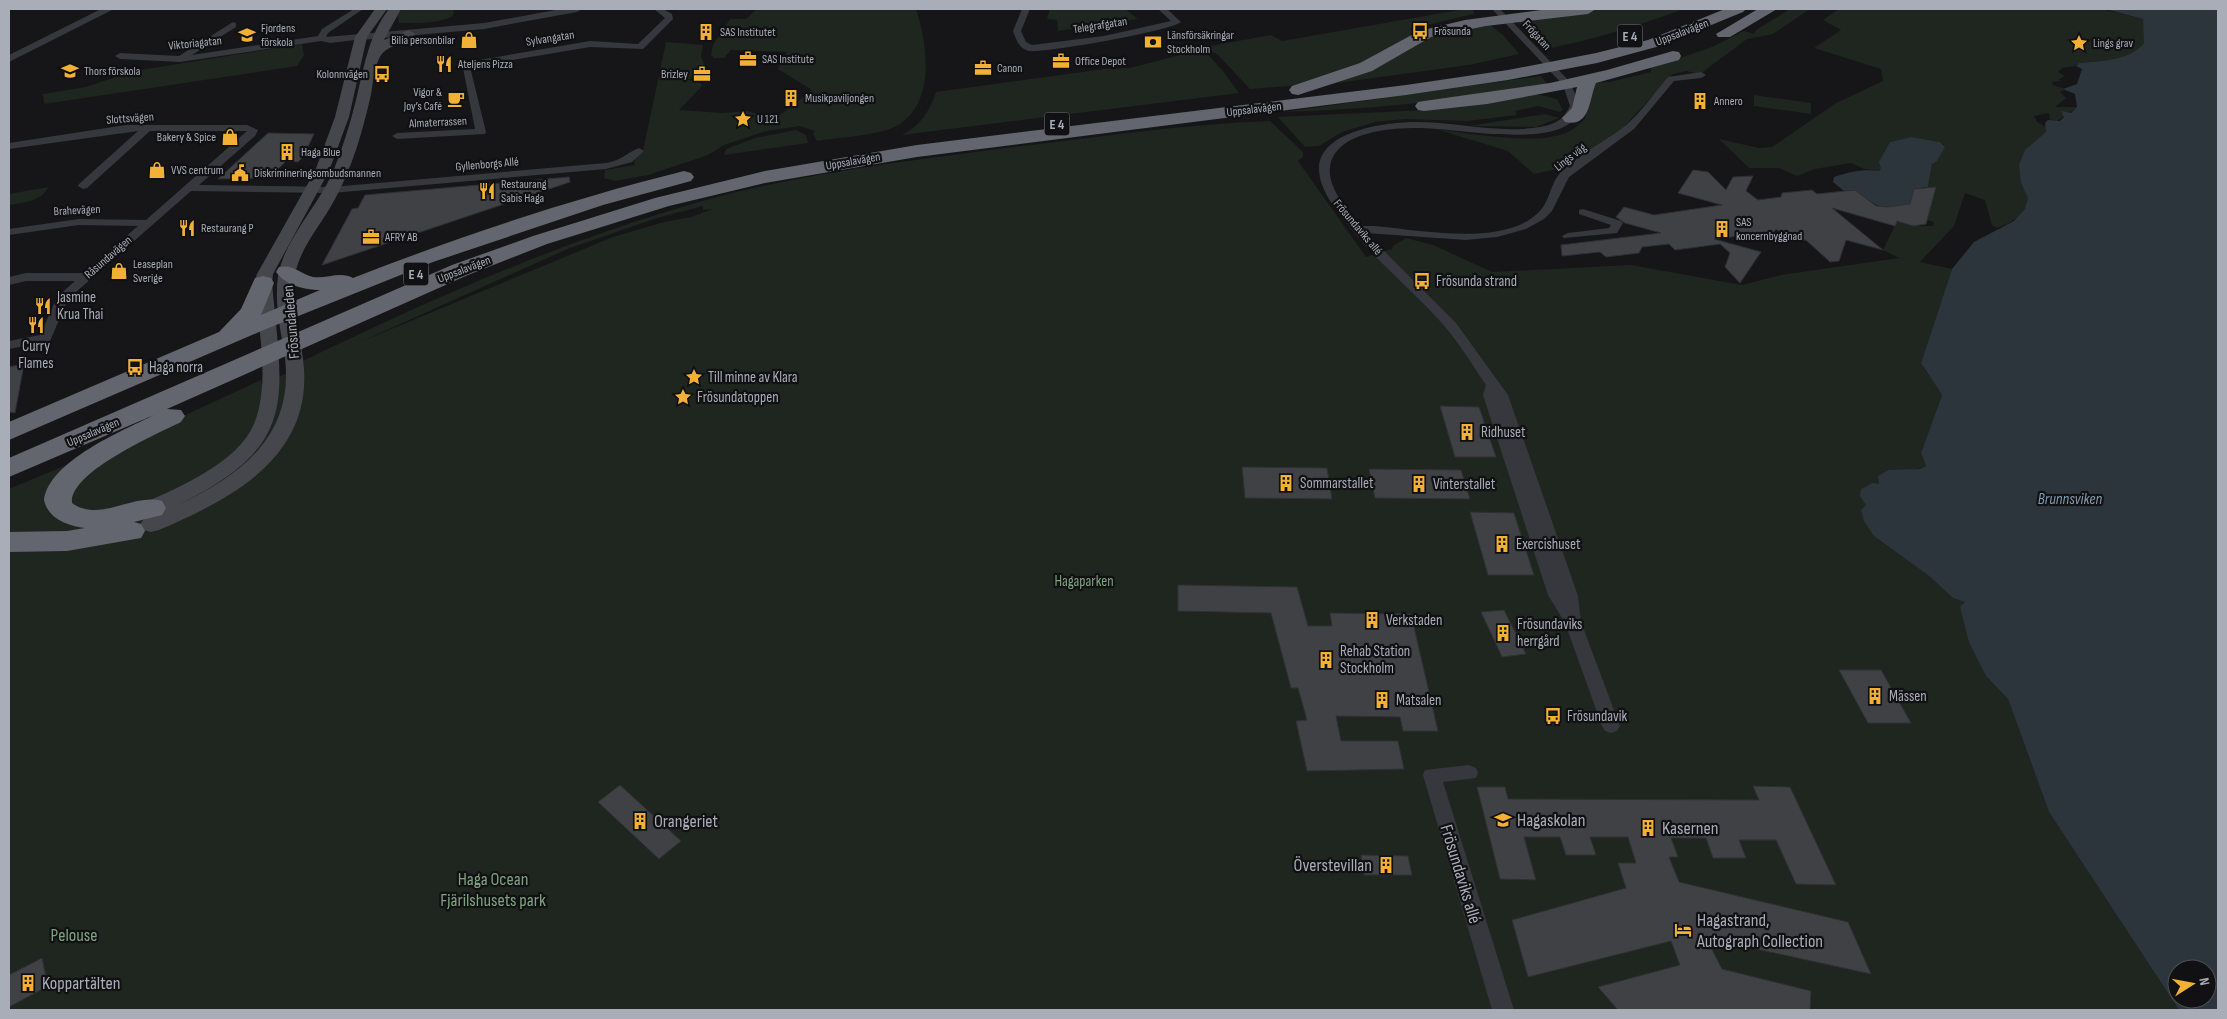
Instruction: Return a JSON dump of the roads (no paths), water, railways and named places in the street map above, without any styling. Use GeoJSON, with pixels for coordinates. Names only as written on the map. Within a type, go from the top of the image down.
{"type":"FeatureCollection","features":[{"type":"Feature","properties":{"kind":"highway"},"geometry":{"type":"LineString","coordinates":[[1272,97],[1347,76],[1425,34],[1492,13],[1557,13],[1588,9]]}},
{"type":"Feature","properties":{"kind":"highway","name":"Uppsalavägen"},"geometry":{"type":"LineString","coordinates":[[9,452],[162,388],[400,281],[531,231],[602,208],[702,181],[843,151],[1406,81],[1572,51],[1627,37],[1708,9]]}},
{"type":"Feature","properties":{"kind":"highway","name":"Uppsalavägen"},"geometry":{"type":"LineString","coordinates":[[9,468],[460,270],[540,240],[662,202],[765,177],[848,161],[1406,90],[1508,75],[1597,58],[1654,43],[1738,9]]}},
{"type":"Feature","properties":{"kind":"highway"},"geometry":{"type":"LineString","coordinates":[[1712,40],[1769,9]]}},
{"type":"Feature","properties":{"kind":"highway"},"geometry":{"type":"LineString","coordinates":[[1208,115],[1368,110],[1475,100],[1521,92],[1549,92],[1560,85],[1626,71],[1688,50]]}},
{"type":"Feature","properties":{"kind":"highway"},"geometry":{"type":"LineString","coordinates":[[1567,120],[1580,113],[1589,80]]}},
{"type":"Feature","properties":{"kind":"highway"},"geometry":{"type":"LineString","coordinates":[[9,432],[220,340],[277,320],[375,274],[516,224],[646,186],[769,159],[843,151]]}},
{"type":"Feature","properties":{"kind":"highway"},"geometry":{"type":"LineString","coordinates":[[9,488],[504,264],[613,224],[662,202]]}},
{"type":"Feature","properties":{"kind":"highway"},"geometry":{"type":"LineString","coordinates":[[287,272],[300,281],[320,284],[375,274]]}},
{"type":"Feature","properties":{"kind":"highway"},"geometry":{"type":"LineString","coordinates":[[220,340],[245,320],[251,312],[263,284]]}},
{"type":"Feature","properties":{"kind":"highway"},"geometry":{"type":"LineString","coordinates":[[152,516],[100,519],[80,518],[66,513],[59,506],[58,496],[66,483],[78,471],[117,445],[180,412]]}},
{"type":"Feature","properties":{"kind":"highway"},"geometry":{"type":"LineString","coordinates":[[9,542],[67,541],[100,538],[152,516]]}},
{"type":"Feature","properties":{"kind":"main road","name":"Frösundaleden"},"geometry":{"type":"LineString","coordinates":[[152,516],[189,510],[216,495],[261,460],[287,426],[294,407],[295,369],[263,284],[270,263],[312,190],[342,117],[361,38],[381,9]]}},
{"type":"Feature","properties":{"kind":"main road","name":"Frösundaleden"},"geometry":{"type":"LineString","coordinates":[[152,516],[212,478],[248,448],[263,423],[268,408],[277,320],[285,289],[287,272],[332,190],[360,112],[380,32],[395,9]]}},
{"type":"Feature","properties":{"kind":"main road"},"geometry":{"type":"LineString","coordinates":[[380,32],[408,32]]}},
{"type":"Feature","properties":{"kind":"main road"},"geometry":{"type":"LineString","coordinates":[[374,54],[388,43],[408,32]]}},
{"type":"Feature","properties":{"kind":"street"},"geometry":{"type":"LineString","coordinates":[[9,59],[108,9]]}},
{"type":"Feature","properties":{"kind":"street"},"geometry":{"type":"LineString","coordinates":[[321,38],[325,30],[359,9]]}},
{"type":"Feature","properties":{"kind":"street"},"geometry":{"type":"LineString","coordinates":[[408,32],[562,9]]}},
{"type":"Feature","properties":{"kind":"street"},"geometry":{"type":"LineString","coordinates":[[408,32],[505,22],[577,9]]}},
{"type":"Feature","properties":{"kind":"street","name":"Sylvangatan"},"geometry":{"type":"LineString","coordinates":[[481,132],[465,65],[590,44],[640,47],[669,19],[669,16],[658,9]]}},
{"type":"Feature","properties":{"kind":"street","name":"Telegrafgatan"},"geometry":{"type":"LineString","coordinates":[[1026,9],[1017,31],[1022,43],[1030,48],[1104,39],[1177,22],[1162,9]]}},
{"type":"Feature","properties":{"kind":"street","name":"Frögatan"},"geometry":{"type":"LineString","coordinates":[[1492,13],[1560,85]]}},
{"type":"Feature","properties":{"kind":"street"},"geometry":{"type":"LineString","coordinates":[[180,59],[232,25]]}},
{"type":"Feature","properties":{"kind":"street"},"geometry":{"type":"LineString","coordinates":[[361,38],[380,32]]}},
{"type":"Feature","properties":{"kind":"street","name":"Viktoriagatan"},"geometry":{"type":"LineString","coordinates":[[120,56],[180,59],[321,38],[330,40],[361,38]]}},
{"type":"Feature","properties":{"kind":"street"},"geometry":{"type":"LineString","coordinates":[[9,67],[23,56],[26,51]]}},
{"type":"Feature","properties":{"kind":"street","name":"Lings väg"},"geometry":{"type":"LineString","coordinates":[[1358,230],[1375,228],[1466,237],[1497,234],[1522,227],[1548,210],[1564,175],[1630,127],[1671,79],[1701,75]]}},
{"type":"Feature","properties":{"kind":"street"},"geometry":{"type":"LineString","coordinates":[[1560,85],[1575,98],[1574,112],[1567,120]]}},
{"type":"Feature","properties":{"kind":"street"},"geometry":{"type":"LineString","coordinates":[[1560,85],[1569,104],[1567,120]]}},
{"type":"Feature","properties":{"kind":"street","name":"Frösundaviks allé"},"geometry":{"type":"LineString","coordinates":[[1567,120],[1542,131],[1524,132],[1405,126],[1377,129],[1348,139],[1338,145],[1326,156],[1323,165],[1324,176],[1337,204],[1358,230],[1474,352],[1492,386],[1490,395],[1556,595],[1573,622],[1611,726]]}},
{"type":"Feature","properties":{"kind":"street","name":"Slottsvägen"},"geometry":{"type":"LineString","coordinates":[[9,146],[126,128],[248,128],[253,130]]}},
{"type":"Feature","properties":{"kind":"street"},"geometry":{"type":"LineString","coordinates":[[83,186],[147,128]]}},
{"type":"Feature","properties":{"kind":"street","name":"Råsundavägen"},"geometry":{"type":"LineString","coordinates":[[9,344],[45,338],[63,297],[251,134],[253,130]]}},
{"type":"Feature","properties":{"kind":"street","name":"Almaterrassen"},"geometry":{"type":"LineString","coordinates":[[397,136],[481,132]]}},
{"type":"Feature","properties":{"kind":"street","name":"Gyllenborgs Allé"},"geometry":{"type":"LineString","coordinates":[[332,190],[623,164],[633,159],[640,152]]}},
{"type":"Feature","properties":{"kind":"street"},"geometry":{"type":"LineString","coordinates":[[187,188],[332,190]]}},
{"type":"Feature","properties":{"kind":"street"},"geometry":{"type":"LineString","coordinates":[[1568,236],[1613,231],[1617,224],[1583,212]]}},
{"type":"Feature","properties":{"kind":"street","name":"Brahevägen"},"geometry":{"type":"LineString","coordinates":[[9,232],[60,223],[147,223]]}},
{"type":"Feature","properties":{"kind":"street"},"geometry":{"type":"LineString","coordinates":[[9,281],[26,277],[84,277]]}},
{"type":"Feature","properties":{"kind":"street","name":"Frösundaviks allé"},"geometry":{"type":"LineString","coordinates":[[1469,773],[1432,774],[1503,1010]]}},
{"type":"Feature","properties":{"kind":"water","name":"Brunnsviken"},"geometry":{"type":"Polygon","coordinates":[[[2105,9],[2218,9],[2218,1010],[2179,1010],[2217,1009],[2217,959],[2167,959],[2167,992],[2049,812],[2008,699],[1986,676],[1969,642],[1960,607],[1965,602],[1953,598],[1929,576],[1874,536],[1864,521],[1861,510],[1866,505],[1860,496],[1861,489],[1873,483],[1879,484],[1878,476],[1889,470],[1920,469],[1926,466],[1921,453],[1942,395],[1921,363],[1952,269],[1974,242],[2014,221],[2025,209],[2028,198],[2021,183],[2019,165],[2025,150],[2046,132],[2045,123],[2048,120],[2060,121],[2064,117],[2061,111],[2071,113],[2077,107],[2075,94],[2063,89],[2077,84],[2082,69],[2076,66],[2079,63],[2105,61],[2123,57],[2138,49],[2144,43],[2143,19],[2105,9]]]}},
{"type":"Feature","properties":{"kind":"water"},"geometry":{"type":"Polygon","coordinates":[[[1911,137],[1940,142],[1945,147],[1937,161],[1932,164],[1928,187],[1914,189],[1910,204],[1891,207],[1880,206],[1855,190],[1844,191],[1833,182],[1834,177],[1851,172],[1879,171],[1881,168],[1879,162],[1890,142],[1911,137]]]}},
{"type":"Feature","properties":{"kind":"place","name":"Frösunda"},"geometry":{"type":"Point","coordinates":[1420,31]}},
{"type":"Feature","properties":{"kind":"place","name":"SAS Institutet"},"geometry":{"type":"Point","coordinates":[706,32]}},
{"type":"Feature","properties":{"kind":"place","name":"Fjordens förskola"},"geometry":{"type":"Point","coordinates":[247,35]}},
{"type":"Feature","properties":{"kind":"place","name":"Bilia personbilar"},"geometry":{"type":"Point","coordinates":[469,40]}},
{"type":"Feature","properties":{"kind":"place","name":"Länsförsäkringar Stockholm"},"geometry":{"type":"Point","coordinates":[1153,42]}},
{"type":"Feature","properties":{"kind":"place","name":"Lings grav"},"geometry":{"type":"Point","coordinates":[2079,43]}},
{"type":"Feature","properties":{"kind":"place","name":"SAS Institute"},"geometry":{"type":"Point","coordinates":[748,59]}},
{"type":"Feature","properties":{"kind":"place","name":"Office Depot"},"geometry":{"type":"Point","coordinates":[1061,61]}},
{"type":"Feature","properties":{"kind":"place","name":"Ateljens Pizza"},"geometry":{"type":"Point","coordinates":[444,64]}},
{"type":"Feature","properties":{"kind":"place","name":"Canon"},"geometry":{"type":"Point","coordinates":[983,68]}},
{"type":"Feature","properties":{"kind":"place","name":"Thors förskola"},"geometry":{"type":"Point","coordinates":[70,71]}},
{"type":"Feature","properties":{"kind":"place","name":"Kolonnvägen"},"geometry":{"type":"Point","coordinates":[382,74]}},
{"type":"Feature","properties":{"kind":"place","name":"Brizley"},"geometry":{"type":"Point","coordinates":[702,74]}},
{"type":"Feature","properties":{"kind":"place","name":"Musikpaviljongen"},"geometry":{"type":"Point","coordinates":[791,98]}},
{"type":"Feature","properties":{"kind":"place","name":"Vigor & Joy’s Café"},"geometry":{"type":"Point","coordinates":[456,99]}},
{"type":"Feature","properties":{"kind":"place","name":"Annero"},"geometry":{"type":"Point","coordinates":[1700,101]}},
{"type":"Feature","properties":{"kind":"place","name":"U 121"},"geometry":{"type":"Point","coordinates":[743,119]}},
{"type":"Feature","properties":{"kind":"place","name":"Bakery & Spice"},"geometry":{"type":"Point","coordinates":[230,137]}},
{"type":"Feature","properties":{"kind":"place","name":"Haga Blue"},"geometry":{"type":"Point","coordinates":[287,152]}},
{"type":"Feature","properties":{"kind":"place","name":"VVS centrum"},"geometry":{"type":"Point","coordinates":[157,170]}},
{"type":"Feature","properties":{"kind":"place","name":"Diskrimineringsombudsmannen"},"geometry":{"type":"Point","coordinates":[240,173]}},
{"type":"Feature","properties":{"kind":"place","name":"Restaurang Sabis Haga"},"geometry":{"type":"Point","coordinates":[487,191]}},
{"type":"Feature","properties":{"kind":"place","name":"Restaurang P"},"geometry":{"type":"Point","coordinates":[187,228]}},
{"type":"Feature","properties":{"kind":"place","name":"SAS koncernbyggnad"},"geometry":{"type":"Point","coordinates":[1722,229]}},
{"type":"Feature","properties":{"kind":"place","name":"AFRY AB"},"geometry":{"type":"Point","coordinates":[371,237]}},
{"type":"Feature","properties":{"kind":"place","name":"Leaseplan Sverige"},"geometry":{"type":"Point","coordinates":[119,271]}},
{"type":"Feature","properties":{"kind":"place","name":"Frösunda strand"},"geometry":{"type":"Point","coordinates":[1422,281]}},
{"type":"Feature","properties":{"kind":"place","name":"Jasmine Krua Thai"},"geometry":{"type":"Point","coordinates":[43,306]}},
{"type":"Feature","properties":{"kind":"place","name":"Curry Flames"},"geometry":{"type":"Point","coordinates":[36,325]}},
{"type":"Feature","properties":{"kind":"place","name":"Haga norra"},"geometry":{"type":"Point","coordinates":[135,367]}},
{"type":"Feature","properties":{"kind":"place","name":"Till minne av Klara"},"geometry":{"type":"Point","coordinates":[694,377]}},
{"type":"Feature","properties":{"kind":"place","name":"Frösundatoppen"},"geometry":{"type":"Point","coordinates":[683,397]}},
{"type":"Feature","properties":{"kind":"place","name":"Ridhuset"},"geometry":{"type":"Point","coordinates":[1467,432]}},
{"type":"Feature","properties":{"kind":"place","name":"Sommarstallet"},"geometry":{"type":"Point","coordinates":[1286,483]}},
{"type":"Feature","properties":{"kind":"place","name":"Vinterstallet"},"geometry":{"type":"Point","coordinates":[1419,484]}},
{"type":"Feature","properties":{"kind":"place","name":"Exercishuset"},"geometry":{"type":"Point","coordinates":[1502,544]}},
{"type":"Feature","properties":{"kind":"place","name":"Verkstaden"},"geometry":{"type":"Point","coordinates":[1372,620]}},
{"type":"Feature","properties":{"kind":"place","name":"Frösundaviks herrgård"},"geometry":{"type":"Point","coordinates":[1503,633]}},
{"type":"Feature","properties":{"kind":"place","name":"Rehab Station Stockholm"},"geometry":{"type":"Point","coordinates":[1326,660]}},
{"type":"Feature","properties":{"kind":"place","name":"Mässen"},"geometry":{"type":"Point","coordinates":[1875,696]}},
{"type":"Feature","properties":{"kind":"place","name":"Matsalen"},"geometry":{"type":"Point","coordinates":[1382,700]}},
{"type":"Feature","properties":{"kind":"place","name":"Frösundavik"},"geometry":{"type":"Point","coordinates":[1553,716]}},
{"type":"Feature","properties":{"kind":"place","name":"Hagaskolan"},"geometry":{"type":"Point","coordinates":[1503,820]}},
{"type":"Feature","properties":{"kind":"place","name":"Orangeriet"},"geometry":{"type":"Point","coordinates":[640,821]}},
{"type":"Feature","properties":{"kind":"place","name":"Kasernen"},"geometry":{"type":"Point","coordinates":[1648,828]}},
{"type":"Feature","properties":{"kind":"place","name":"Överstevillan"},"geometry":{"type":"Point","coordinates":[1386,865]}},
{"type":"Feature","properties":{"kind":"place","name":"Hagastrand, Autograph Collection"},"geometry":{"type":"Point","coordinates":[1683,930]}},
{"type":"Feature","properties":{"kind":"place","name":"Koppartälten"},"geometry":{"type":"Point","coordinates":[28,983]}},
{"type":"Feature","properties":{"kind":"park label","name":"Hagaparken"},"geometry":{"type":"Point","coordinates":[1084,581]}},
{"type":"Feature","properties":{"kind":"park label","name":"Haga Ocean Fjärilshusets park"},"geometry":{"type":"Point","coordinates":[493,890]}},
{"type":"Feature","properties":{"kind":"park label","name":"Pelouse"},"geometry":{"type":"Point","coordinates":[74,935]}}]}
